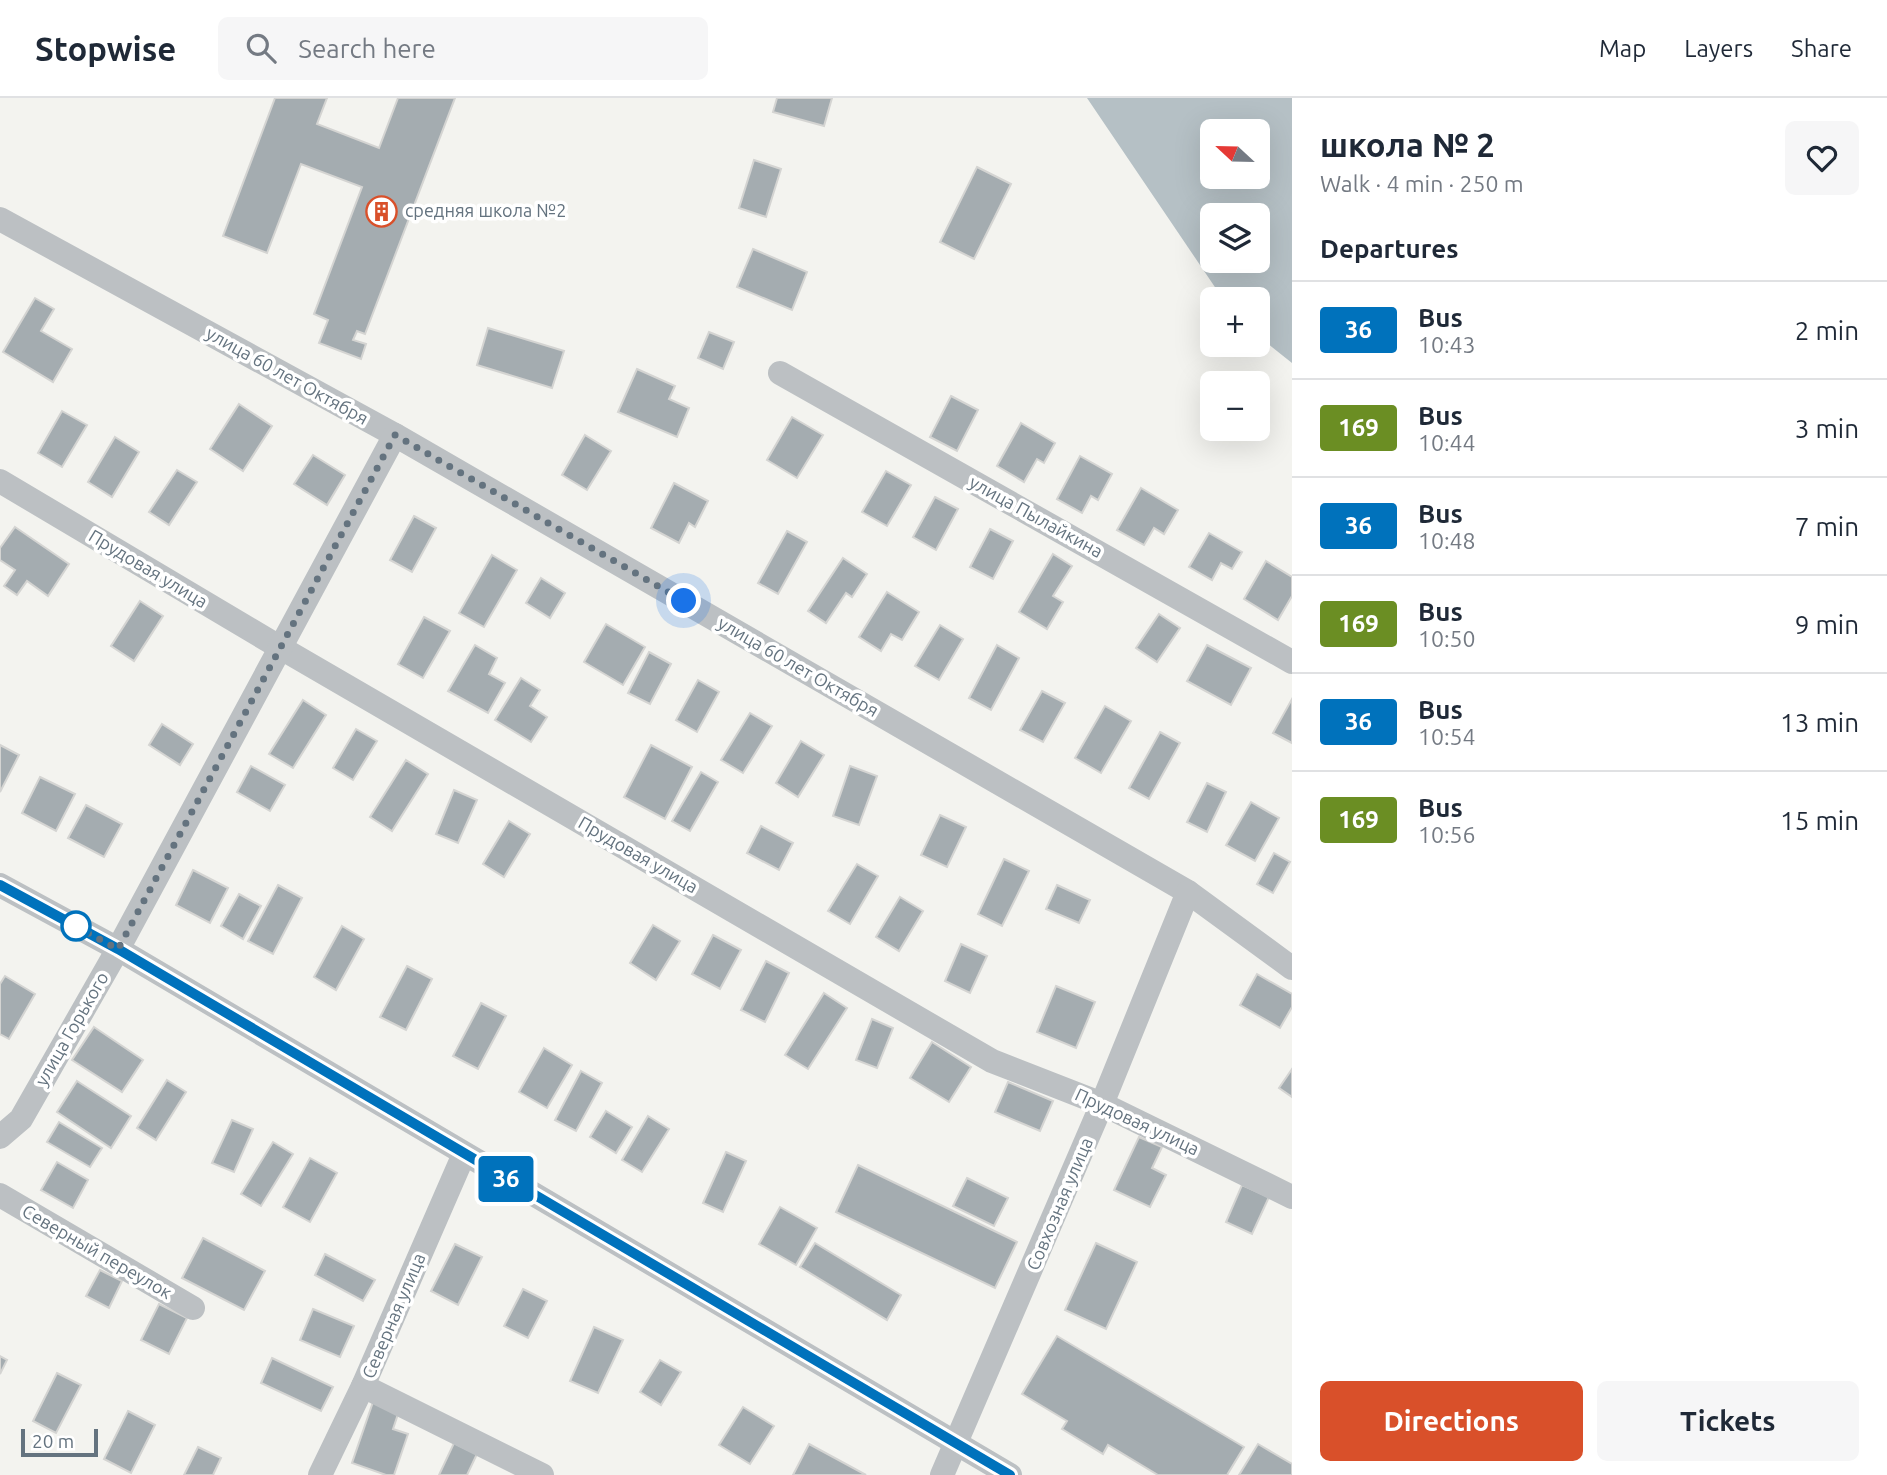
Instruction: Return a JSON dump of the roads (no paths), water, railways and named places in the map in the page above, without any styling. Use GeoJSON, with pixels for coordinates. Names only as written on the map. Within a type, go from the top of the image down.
{"type":"FeatureCollection","features":[{"type":"Feature","properties":{"kind":"street","name":"улица 60 лет Октября"},"geometry":{"type":"LineString","coordinates":[[0,219],[395,435],[1188,892],[1292,968]]}},
{"type":"Feature","properties":{"kind":"street","name":"улица Пылайкина"},"geometry":{"type":"LineString","coordinates":[[780,373],[1292,662]]}},
{"type":"Feature","properties":{"kind":"street","name":"улица Горького"},"geometry":{"type":"LineString","coordinates":[[0,1137],[20,1119],[118,949],[395,435]]}},
{"type":"Feature","properties":{"kind":"street","name":"Прудовая улица"},"geometry":{"type":"LineString","coordinates":[[0,481],[281,648],[992,1061],[1102,1104],[1292,1197]]}},
{"type":"Feature","properties":{"kind":"street"},"geometry":{"type":"LineString","coordinates":[[0,885],[118,949],[1010,1475]]}},
{"type":"Feature","properties":{"kind":"street","name":"Совхозная улица"},"geometry":{"type":"LineString","coordinates":[[942,1475],[1102,1104],[1188,892]]}},
{"type":"Feature","properties":{"kind":"street","name":"Северная улица"},"geometry":{"type":"LineString","coordinates":[[320,1475],[363,1386],[464,1154]]}},
{"type":"Feature","properties":{"kind":"street","name":"Северный переулок"},"geometry":{"type":"LineString","coordinates":[[0,1195],[193,1308]]}},
{"type":"Feature","properties":{"kind":"street"},"geometry":{"type":"LineString","coordinates":[[363,1386],[542,1475]]}},
{"type":"Feature","properties":{"kind":"place","name":"средняя школа №2"},"geometry":{"type":"Point","coordinates":[382,211]}}]}
